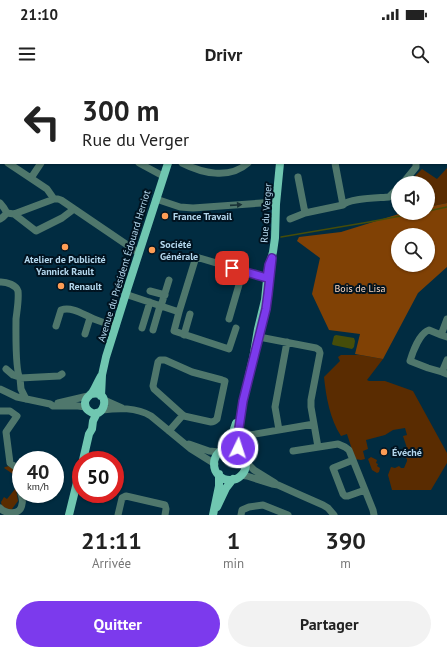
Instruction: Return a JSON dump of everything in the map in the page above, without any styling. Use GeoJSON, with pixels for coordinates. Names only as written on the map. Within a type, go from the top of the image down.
{"type":"FeatureCollection","features":[{"type":"Feature","properties":{"kind":"main road","name":"Avenue du Président Édouard Herriot"},"geometry":{"type":"LineString","coordinates":[[89,395],[102,375],[125,294],[168,164]]}},
{"type":"Feature","properties":{"kind":"main road","name":"Rue du Verger"},"geometry":{"type":"LineString","coordinates":[[253,359],[265,300],[269,265],[272,258],[280,164]]}},
{"type":"Feature","properties":{"kind":"main road"},"geometry":{"type":"LineString","coordinates":[[213,515],[220,486],[219,474],[215,464],[216,457],[229,444],[243,401],[266,309],[272,258]]}},
{"type":"Feature","properties":{"kind":"main road","name":"Avenue du Président Édouard Herriot"},"geometry":{"type":"LineString","coordinates":[[102,375],[103,398]]}},
{"type":"Feature","properties":{"kind":"main road"},"geometry":{"type":"LineString","coordinates":[[84,451],[89,434],[92,429],[93,421],[93,410],[85,401],[89,395],[95,394],[103,398],[104,405],[93,410]]}},
{"type":"Feature","properties":{"kind":"main road"},"geometry":{"type":"LineString","coordinates":[[239,451],[237,441],[243,401]]}},
{"type":"Feature","properties":{"kind":"main road"},"geometry":{"type":"LineString","coordinates":[[219,474],[226,479],[233,479],[242,475],[245,469],[246,462],[244,456],[239,451],[233,448],[223,450]]}},
{"type":"Feature","properties":{"kind":"main road"},"geometry":{"type":"LineString","coordinates":[[213,515],[226,488],[233,479]]}},
{"type":"Feature","properties":{"kind":"main road"},"geometry":{"type":"LineString","coordinates":[[69,515],[72,503]]}},
{"type":"Feature","properties":{"kind":"street"},"geometry":{"type":"LineString","coordinates":[[10,164],[47,189],[54,199]]}},
{"type":"Feature","properties":{"kind":"street"},"geometry":{"type":"LineString","coordinates":[[31,178],[40,164]]}},
{"type":"Feature","properties":{"kind":"street"},"geometry":{"type":"LineString","coordinates":[[141,164],[163,176]]}},
{"type":"Feature","properties":{"kind":"street"},"geometry":{"type":"LineString","coordinates":[[184,164],[199,171],[213,173],[232,172],[247,164]]}},
{"type":"Feature","properties":{"kind":"street"},"geometry":{"type":"LineString","coordinates":[[335,164],[342,205]]}},
{"type":"Feature","properties":{"kind":"street"},"geometry":{"type":"LineString","coordinates":[[407,176],[414,164]]}},
{"type":"Feature","properties":{"kind":"street"},"geometry":{"type":"LineString","coordinates":[[298,177],[305,213]]}},
{"type":"Feature","properties":{"kind":"street"},"geometry":{"type":"LineString","coordinates":[[290,219],[305,213],[342,205],[345,202],[391,196]]}},
{"type":"Feature","properties":{"kind":"street"},"geometry":{"type":"LineString","coordinates":[[0,219],[10,213],[58,198],[138,253]]}},
{"type":"Feature","properties":{"kind":"street"},"geometry":{"type":"LineString","coordinates":[[156,199],[180,207],[194,208],[276,202]]}},
{"type":"Feature","properties":{"kind":"street"},"geometry":{"type":"LineString","coordinates":[[0,203],[10,213],[36,230],[62,218],[74,209]]}},
{"type":"Feature","properties":{"kind":"street"},"geometry":{"type":"LineString","coordinates":[[236,328],[229,349],[174,331],[196,257],[267,278]]}},
{"type":"Feature","properties":{"kind":"street"},"geometry":{"type":"LineString","coordinates":[[229,318],[243,271]]}},
{"type":"Feature","properties":{"kind":"street"},"geometry":{"type":"LineString","coordinates":[[153,330],[170,280]]}},
{"type":"Feature","properties":{"kind":"street"},"geometry":{"type":"LineString","coordinates":[[0,284],[4,282],[14,285],[18,291],[16,319],[17,360],[21,389],[26,399]]}},
{"type":"Feature","properties":{"kind":"street"},"geometry":{"type":"LineString","coordinates":[[150,291],[165,295]]}},
{"type":"Feature","properties":{"kind":"street"},"geometry":{"type":"LineString","coordinates":[[125,294],[179,312]]}},
{"type":"Feature","properties":{"kind":"street"},"geometry":{"type":"LineString","coordinates":[[142,328],[150,302]]}},
{"type":"Feature","properties":{"kind":"street"},"geometry":{"type":"LineString","coordinates":[[56,326],[61,310],[66,309],[86,314],[91,318],[116,326]]}},
{"type":"Feature","properties":{"kind":"street"},"geometry":{"type":"LineString","coordinates":[[184,335],[190,314]]}},
{"type":"Feature","properties":{"kind":"street"},"geometry":{"type":"LineString","coordinates":[[85,334],[91,318]]}},
{"type":"Feature","properties":{"kind":"street"},"geometry":{"type":"LineString","coordinates":[[447,319],[444,336],[429,330],[424,332],[406,359],[445,373],[447,360]]}},
{"type":"Feature","properties":{"kind":"street"},"geometry":{"type":"LineString","coordinates":[[259,337],[316,348],[319,350],[320,353],[311,400],[318,447]]}},
{"type":"Feature","properties":{"kind":"street"},"geometry":{"type":"LineString","coordinates":[[279,430],[275,406],[287,342]]}},
{"type":"Feature","properties":{"kind":"street"},"geometry":{"type":"LineString","coordinates":[[160,360],[165,360],[192,372],[225,381],[215,421],[211,422],[184,416],[182,414],[153,387],[158,362],[160,360]]}},
{"type":"Feature","properties":{"kind":"street"},"geometry":{"type":"LineString","coordinates":[[6,369],[13,376],[20,377],[59,376],[62,374]]}},
{"type":"Feature","properties":{"kind":"street"},"geometry":{"type":"LineString","coordinates":[[0,389],[13,396],[56,406],[78,406],[93,410],[124,409],[147,414],[191,449],[215,464]]}},
{"type":"Feature","properties":{"kind":"street"},"geometry":{"type":"LineString","coordinates":[[13,396],[21,389]]}},
{"type":"Feature","properties":{"kind":"street"},"geometry":{"type":"LineString","coordinates":[[50,404],[89,395]]}},
{"type":"Feature","properties":{"kind":"street"},"geometry":{"type":"LineString","coordinates":[[103,398],[124,409]]}},
{"type":"Feature","properties":{"kind":"street"},"geometry":{"type":"LineString","coordinates":[[0,412],[10,411],[17,417],[6,432],[10,463],[12,464]]}},
{"type":"Feature","properties":{"kind":"street"},"geometry":{"type":"LineString","coordinates":[[169,431],[182,414]]}},
{"type":"Feature","properties":{"kind":"street"},"geometry":{"type":"LineString","coordinates":[[251,440],[250,434],[314,424]]}},
{"type":"Feature","properties":{"kind":"street"},"geometry":{"type":"LineString","coordinates":[[185,443],[209,451],[223,450]]}},
{"type":"Feature","properties":{"kind":"street"},"geometry":{"type":"LineString","coordinates":[[293,451],[338,444],[343,445],[349,450],[374,515]]}},
{"type":"Feature","properties":{"kind":"street"},"geometry":{"type":"LineString","coordinates":[[353,460],[330,469],[345,496],[365,490]]}},
{"type":"Feature","properties":{"kind":"street"},"geometry":{"type":"LineString","coordinates":[[246,462],[254,470],[278,485],[328,508],[334,515]]}},
{"type":"Feature","properties":{"kind":"street"},"geometry":{"type":"LineString","coordinates":[[242,475],[278,485]]}},
{"type":"Feature","properties":{"kind":"street"},"geometry":{"type":"LineString","coordinates":[[118,515],[122,498],[126,496],[165,505],[165,515]]}},
{"type":"Feature","properties":{"kind":"street"},"geometry":{"type":"LineString","coordinates":[[0,508],[6,514],[16,513],[19,511],[22,503]]}},
{"type":"Feature","properties":{"kind":"street"},"geometry":{"type":"LineString","coordinates":[[241,515],[241,512],[245,508],[263,505],[288,515]]}},
{"type":"Feature","properties":{"kind":"shaded area"},"geometry":{"type":"Polygon","coordinates":[[[447,168],[447,203],[435,206],[435,178],[437,179],[447,168]]]}},
{"type":"Feature","properties":{"kind":"shaded area"},"geometry":{"type":"Polygon","coordinates":[[[422,169],[432,176],[415,176],[422,169]]]}},
{"type":"Feature","properties":{"kind":"shaded area"},"geometry":{"type":"Polygon","coordinates":[[[334,336],[354,338],[354,347],[352,349],[333,345],[334,336]]]}},
{"type":"Feature","properties":{"kind":"shaded area"},"geometry":{"type":"Polygon","coordinates":[[[341,355],[360,355],[383,359],[367,380],[385,381],[413,391],[447,453],[447,463],[431,490],[392,490],[388,475],[391,467],[395,468],[399,466],[404,468],[407,461],[404,457],[408,451],[403,436],[407,435],[405,428],[393,430],[385,435],[366,440],[368,449],[363,451],[365,459],[355,459],[347,434],[341,436],[334,422],[327,400],[324,377],[340,361],[338,357],[341,355]]]}},
{"type":"Feature","properties":{"kind":"shaded area"},"geometry":{"type":"Polygon","coordinates":[[[371,457],[377,460],[377,466],[380,468],[379,472],[377,473],[372,470],[368,459],[371,457]]]}},
{"type":"Feature","properties":{"kind":"shaded area"},"geometry":{"type":"Polygon","coordinates":[[[9,466],[12,468],[12,473],[4,468],[9,466]]]}},
{"type":"Feature","properties":{"kind":"shaded area"},"geometry":{"type":"Polygon","coordinates":[[[12,493],[12,503],[16,503],[12,509],[15,511],[2,507],[1,502],[4,497],[7,499],[12,493]]]}},
{"type":"Feature","properties":{"kind":"green space","name":"Bois de Lisa"},"geometry":{"type":"Polygon","coordinates":[[[447,203],[447,267],[418,293],[383,359],[355,354],[360,334],[329,330],[312,294],[320,258],[297,241],[299,237],[341,232],[391,216],[391,220],[435,220],[435,206],[447,203]]]}},
{"type":"Feature","properties":{"kind":"waterway"},"geometry":{"type":"LineString","coordinates":[[435,210],[447,207]]}},
{"type":"Feature","properties":{"kind":"waterway"},"geometry":{"type":"LineString","coordinates":[[281,237],[391,218]]}},
{"type":"Feature","properties":{"kind":"place","name":"France Travail"},"geometry":{"type":"Point","coordinates":[165,216]}},
{"type":"Feature","properties":{"kind":"place","name":"Atelier de Publicité Yannick Rault"},"geometry":{"type":"Point","coordinates":[65,247]}},
{"type":"Feature","properties":{"kind":"place","name":"Société Générale"},"geometry":{"type":"Point","coordinates":[152,250]}},
{"type":"Feature","properties":{"kind":"place","name":"Renault"},"geometry":{"type":"Point","coordinates":[61,286]}},
{"type":"Feature","properties":{"kind":"place","name":"Évéché"},"geometry":{"type":"Point","coordinates":[384,452]}},
{"type":"Feature","properties":{"kind":"route"},"geometry":{"type":"LineString","coordinates":[[232,268],[267,278],[269,265],[272,258],[266,309],[243,401],[237,441],[238,448]]}}]}
